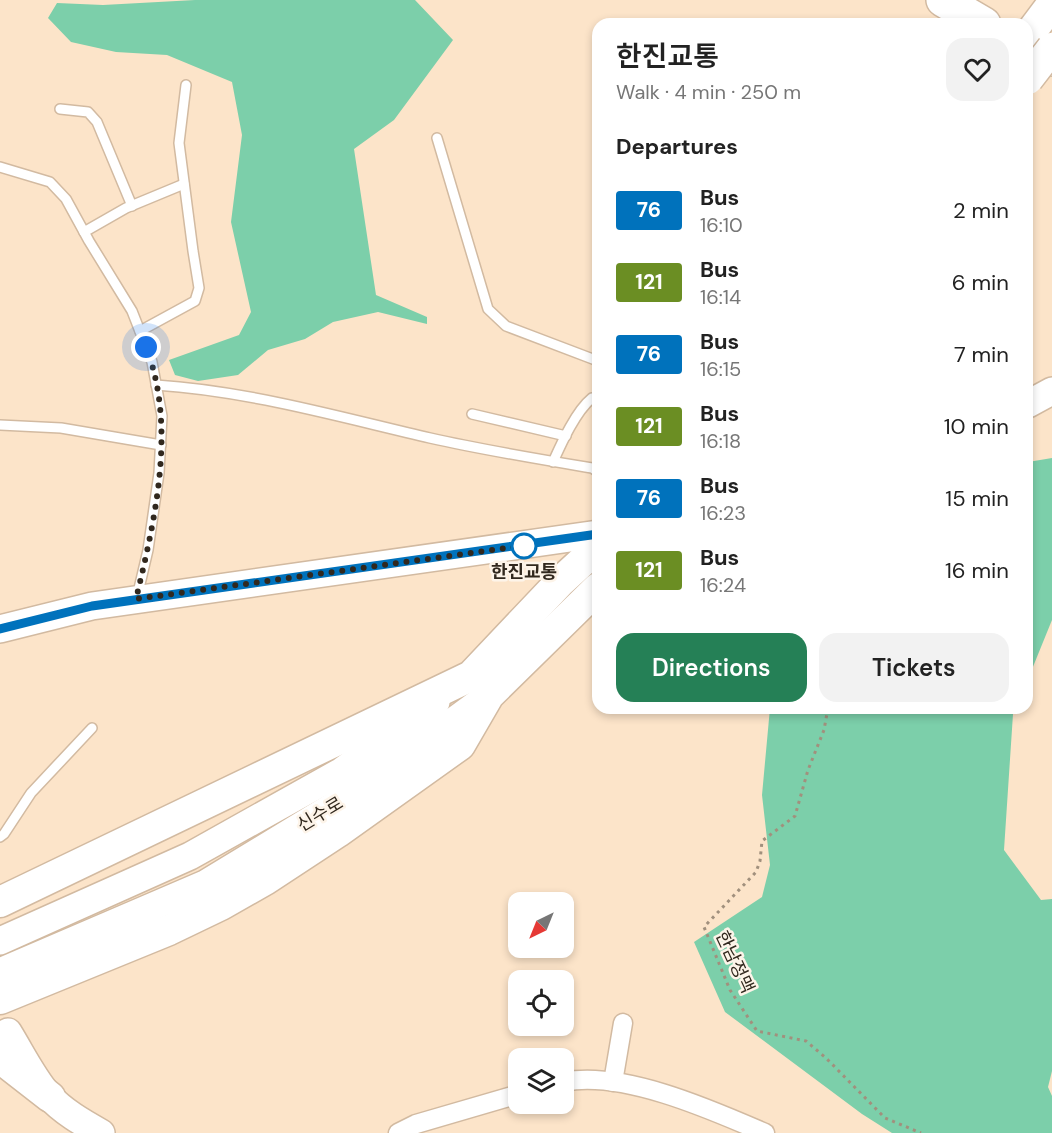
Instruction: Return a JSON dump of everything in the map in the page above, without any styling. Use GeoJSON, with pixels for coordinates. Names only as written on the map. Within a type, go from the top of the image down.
{"type":"FeatureCollection","features":[{"type":"Feature","properties":{"kind":"highway"},"geometry":{"type":"LineString","coordinates":[[943,0],[974,18]]}},
{"type":"Feature","properties":{"kind":"highway"},"geometry":{"type":"LineString","coordinates":[[980,0],[1002,18]]}},
{"type":"Feature","properties":{"kind":"highway"},"geometry":{"type":"LineString","coordinates":[[1033,41],[1052,58]]}},
{"type":"Feature","properties":{"kind":"highway"},"geometry":{"type":"LineString","coordinates":[[1033,53],[1052,65]]}},
{"type":"Feature","properties":{"kind":"main road"},"geometry":{"type":"LineString","coordinates":[[1033,30],[1052,2]]}},
{"type":"Feature","properties":{"kind":"main road"},"geometry":{"type":"LineString","coordinates":[[1033,73],[1052,48]]}},
{"type":"Feature","properties":{"kind":"main road"},"geometry":{"type":"LineString","coordinates":[[1033,401],[1052,391]]}},
{"type":"Feature","properties":{"kind":"main road"},"geometry":{"type":"LineString","coordinates":[[0,629],[92,606],[136,599],[592,535]]}},
{"type":"Feature","properties":{"kind":"main road","name":"신수로"},"geometry":{"type":"LineString","coordinates":[[0,941],[190,856],[342,771],[480,686],[560,582],[592,553]]}},
{"type":"Feature","properties":{"kind":"main road","name":"신수로"},"geometry":{"type":"LineString","coordinates":[[0,972],[205,884],[358,791],[592,593]]}},
{"type":"Feature","properties":{"kind":"main road"},"geometry":{"type":"LineString","coordinates":[[0,902],[325,748],[480,686]]}},
{"type":"Feature","properties":{"kind":"main road"},"geometry":{"type":"LineString","coordinates":[[0,999],[169,930],[221,905],[265,880],[338,832],[460,745],[480,686]]}},
{"type":"Feature","properties":{"kind":"main road"},"geometry":{"type":"LineString","coordinates":[[4,1045],[50,1097],[79,1120],[101,1133]]}},
{"type":"Feature","properties":{"kind":"street"},"geometry":{"type":"LineString","coordinates":[[614,1082],[623,1023]]}},
{"type":"Feature","properties":{"kind":"street"},"geometry":{"type":"LineString","coordinates":[[574,1080],[614,1082],[667,1095],[765,1133]]}},
{"type":"Feature","properties":{"kind":"street"},"geometry":{"type":"LineString","coordinates":[[398,1133],[416,1124],[508,1097]]}},
{"type":"Feature","properties":{"kind":"lane"},"geometry":{"type":"LineString","coordinates":[[140,331],[195,301],[200,288],[179,143],[186,85]]}},
{"type":"Feature","properties":{"kind":"lane"},"geometry":{"type":"LineString","coordinates":[[60,109],[88,112],[97,122],[132,206]]}},
{"type":"Feature","properties":{"kind":"lane"},"geometry":{"type":"LineString","coordinates":[[437,138],[488,309],[506,326],[592,360]]}},
{"type":"Feature","properties":{"kind":"lane"},"geometry":{"type":"LineString","coordinates":[[0,167],[50,182],[66,199],[132,312],[152,362],[162,416],[159,473],[148,550],[136,599]]}},
{"type":"Feature","properties":{"kind":"lane"},"geometry":{"type":"LineString","coordinates":[[84,232],[132,206],[184,184]]}},
{"type":"Feature","properties":{"kind":"lane"},"geometry":{"type":"LineString","coordinates":[[156,385],[198,387],[235,394],[431,438],[592,468]]}},
{"type":"Feature","properties":{"kind":"lane"},"geometry":{"type":"LineString","coordinates":[[553,462],[586,403],[592,398]]}},
{"type":"Feature","properties":{"kind":"lane"},"geometry":{"type":"LineString","coordinates":[[472,414],[566,436]]}},
{"type":"Feature","properties":{"kind":"lane"},"geometry":{"type":"LineString","coordinates":[[0,425],[61,428],[160,445]]}},
{"type":"Feature","properties":{"kind":"lane"},"geometry":{"type":"LineString","coordinates":[[0,837],[31,793],[92,728]]}},
{"type":"Feature","properties":{"kind":"path","name":"한남정맥"},"geometry":{"type":"LineString","coordinates":[[827,714],[824,730],[808,770],[795,816],[762,841],[760,861],[756,872],[704,927],[730,990],[757,1031],[806,1041],[885,1118],[921,1133]]}},
{"type":"Feature","properties":{"kind":"green space"},"geometry":{"type":"Polygon","coordinates":[[[195,0],[415,0],[453,40],[394,120],[354,149],[376,295],[427,317],[427,324],[378,312],[333,322],[305,339],[268,350],[238,375],[198,381],[175,375],[169,360],[239,335],[251,312],[231,222],[242,135],[232,82],[167,55],[116,52],[71,42],[48,18],[57,3],[103,5],[195,0]]]}},
{"type":"Feature","properties":{"kind":"green space"},"geometry":{"type":"Polygon","coordinates":[[[1052,458],[1052,620],[1033,667],[1033,461],[1052,458]]]}},
{"type":"Feature","properties":{"kind":"green space"},"geometry":{"type":"Polygon","coordinates":[[[769,714],[1013,714],[1004,850],[1041,900],[1052,899],[1052,1071],[1048,1087],[1052,1096],[1052,1133],[892,1133],[862,1114],[725,1012],[694,942],[762,897],[770,865],[762,795],[769,714]]]}},
{"type":"Feature","properties":{"kind":"bus line","name":"76"},"geometry":{"type":"LineString","coordinates":[[0,629],[92,606],[592,536]]}},
{"type":"Feature","properties":{"kind":"place","name":"한진교통"},"geometry":{"type":"Point","coordinates":[524,546]}},
{"type":"Feature","properties":{"kind":"route"},"geometry":{"type":"LineString","coordinates":[[146,347],[152,362],[162,416],[159,473],[148,550],[136,599],[529,545],[524,546]]}}]}
